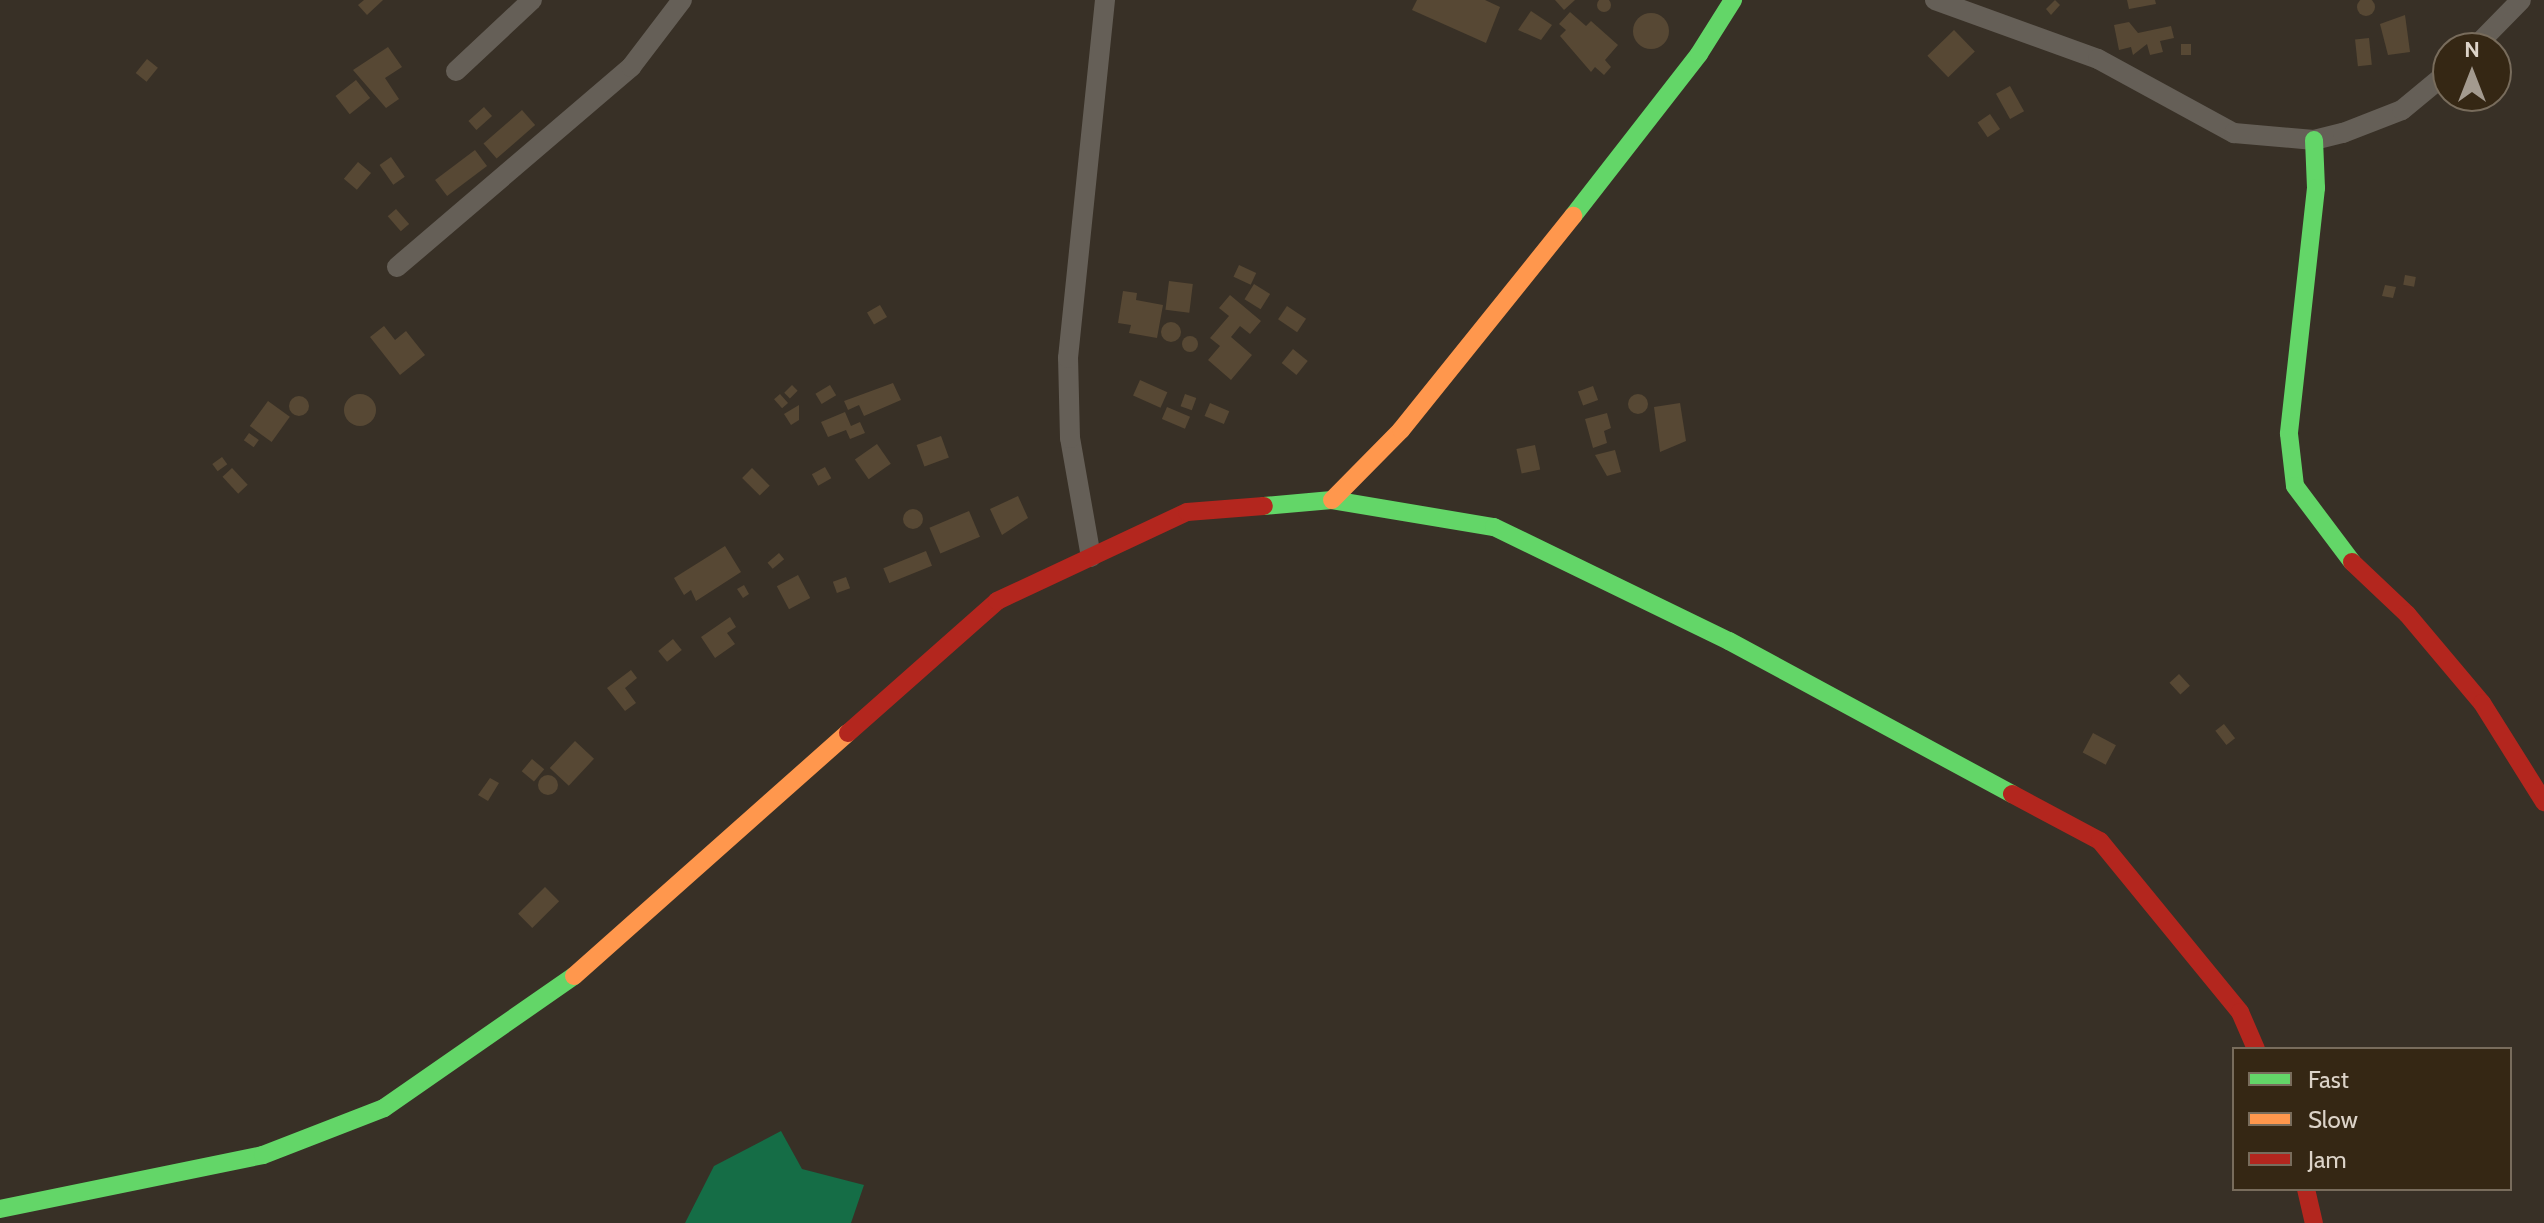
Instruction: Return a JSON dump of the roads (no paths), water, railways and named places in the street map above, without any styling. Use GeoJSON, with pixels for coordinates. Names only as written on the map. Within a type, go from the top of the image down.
{"type":"FeatureCollection","features":[{"type":"Feature","properties":{"kind":"main road"},"geometry":{"type":"LineString","coordinates":[[1332,500],[1401,430],[1472,345],[1699,54],[1733,0]]}},
{"type":"Feature","properties":{"kind":"main road"},"geometry":{"type":"LineString","coordinates":[[2314,140],[2316,188],[2289,434],[2295,486],[2349,560],[2407,614],[2482,703],[2544,802]]}},
{"type":"Feature","properties":{"kind":"main road"},"geometry":{"type":"LineString","coordinates":[[0,1209],[263,1155],[384,1108],[581,971],[997,601],[1187,512],[1332,500],[1494,527],[1729,641],[2100,841],[2240,1012],[2255,1047]]}},
{"type":"Feature","properties":{"kind":"main road"},"geometry":{"type":"LineString","coordinates":[[2306,1191],[2314,1223]]}},
{"type":"Feature","properties":{"kind":"street"},"geometry":{"type":"LineString","coordinates":[[456,71],[532,0]]}},
{"type":"Feature","properties":{"kind":"street"},"geometry":{"type":"LineString","coordinates":[[397,267],[631,67],[682,0]]}},
{"type":"Feature","properties":{"kind":"street"},"geometry":{"type":"LineString","coordinates":[[1091,557],[1070,438],[1068,358],[1105,0]]}},
{"type":"Feature","properties":{"kind":"street"},"geometry":{"type":"LineString","coordinates":[[1935,0],[2098,59],[2234,133],[2314,140],[2402,110],[2432,85]]}},
{"type":"Feature","properties":{"kind":"street"},"geometry":{"type":"LineString","coordinates":[[2490,32],[2521,0]]}}]}
